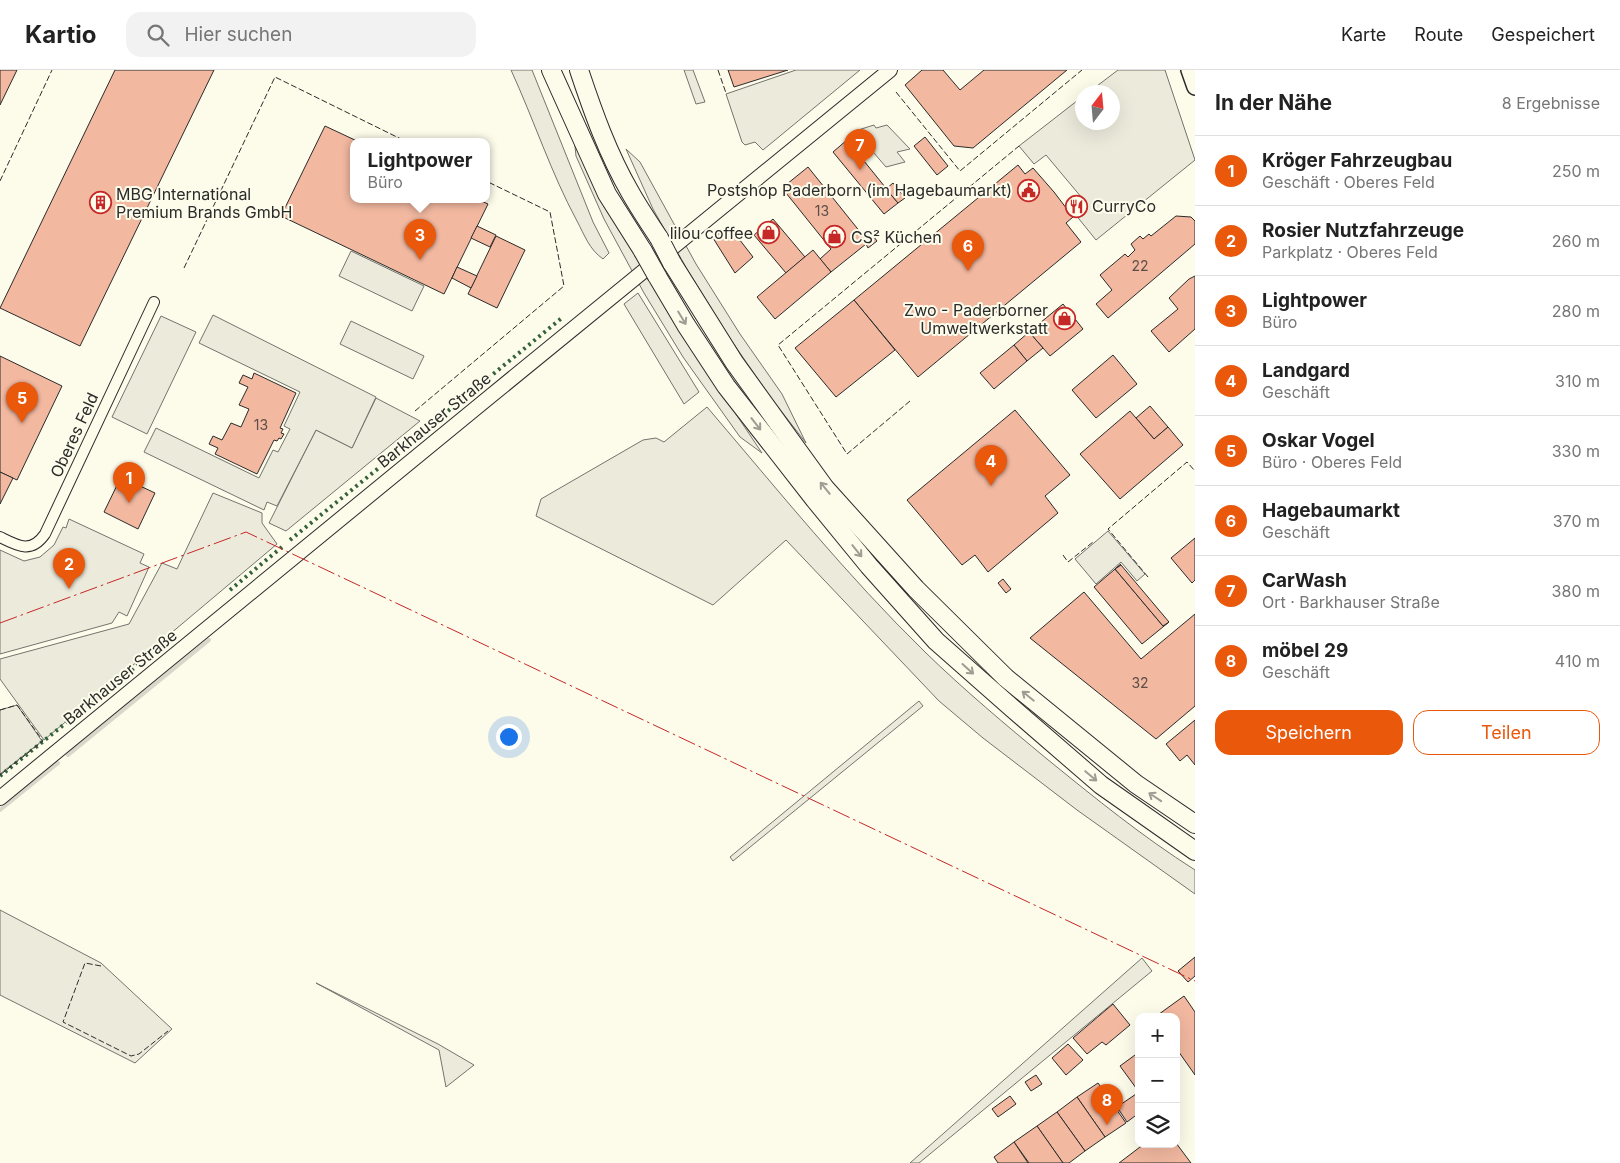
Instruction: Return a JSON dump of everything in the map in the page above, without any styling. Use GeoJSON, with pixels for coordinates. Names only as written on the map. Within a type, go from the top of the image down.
{"type":"FeatureCollection","features":[{"type":"Feature","properties":{"kind":"highway"},"geometry":{"type":"LineString","coordinates":[[552,70],[607,194],[686,325],[722,380],[863,559],[936,641],[1012,708],[1101,785],[1179,842],[1195,851]]}},
{"type":"Feature","properties":{"kind":"highway"},"geometry":{"type":"LineString","coordinates":[[565,70],[592,143],[643,251]]}},
{"type":"Feature","properties":{"kind":"highway"},"geometry":{"type":"LineString","coordinates":[[578,70],[598,124],[630,192],[672,263],[738,367],[825,488],[930,603],[1006,678],[1136,784],[1195,824]]}},
{"type":"Feature","properties":{"kind":"highway"},"geometry":{"type":"LineString","coordinates":[[591,70],[610,126],[658,238]]}},
{"type":"Feature","properties":{"kind":"main road"},"geometry":{"type":"LineString","coordinates":[[1189,70],[1195,87]]}},
{"type":"Feature","properties":{"kind":"street","name":"Barkhauser Straße"},"geometry":{"type":"LineString","coordinates":[[0,798],[612,295],[761,177],[890,70]]}},
{"type":"Feature","properties":{"kind":"street","name":"Oberes Feld"},"geometry":{"type":"LineString","coordinates":[[0,537],[22,547],[32,546],[40,541],[45,534],[154,302]]}},
{"type":"Feature","properties":{"kind":"shaded area"},"geometry":{"type":"Polygon","coordinates":[[[511,70],[532,70],[593,222],[609,253],[603,259],[588,242],[568,203],[511,70]]]}},
{"type":"Feature","properties":{"kind":"shaded area"},"geometry":{"type":"Polygon","coordinates":[[[684,70],[693,70],[705,102],[696,104],[684,70]]]}},
{"type":"Feature","properties":{"kind":"shaded area"},"geometry":{"type":"Polygon","coordinates":[[[796,70],[860,70],[763,150],[755,142],[745,145],[742,142],[726,94],[796,70]]]}},
{"type":"Feature","properties":{"kind":"shaded area"},"geometry":{"type":"Polygon","coordinates":[[[1118,70],[1165,70],[1195,160],[1096,240],[1075,214],[1086,205],[1082,198],[1046,155],[1034,164],[1019,146],[1075,102],[1075,130],[1120,130],[1120,85],[1098,85],[1118,70]]]}},
{"type":"Feature","properties":{"kind":"shaded area"},"geometry":{"type":"Polygon","coordinates":[[[874,125],[876,128],[887,125],[910,149],[897,152],[905,162],[886,167],[855,131],[874,125]]]}},
{"type":"Feature","properties":{"kind":"shaded area"},"geometry":{"type":"Polygon","coordinates":[[[574,137],[693,350],[762,453],[740,437],[683,357],[644,293],[604,219],[576,156],[574,137]]]}},
{"type":"Feature","properties":{"kind":"shaded area"},"geometry":{"type":"Polygon","coordinates":[[[626,149],[640,162],[696,264],[740,334],[782,394],[806,443],[771,398],[731,340],[687,269],[653,209],[626,149]]]}},
{"type":"Feature","properties":{"kind":"shaded area"},"geometry":{"type":"Polygon","coordinates":[[[351,251],[424,286],[412,311],[339,276],[351,251]]]}},
{"type":"Feature","properties":{"kind":"shaded area"},"geometry":{"type":"Polygon","coordinates":[[[638,293],[699,392],[684,404],[624,304],[638,293]]]}},
{"type":"Feature","properties":{"kind":"shaded area"},"geometry":{"type":"Polygon","coordinates":[[[213,315],[376,397],[352,448],[316,430],[277,506],[267,502],[264,510],[144,452],[156,428],[259,478],[273,450],[278,452],[290,429],[284,426],[300,392],[199,343],[213,315]]]}},
{"type":"Feature","properties":{"kind":"shaded area"},"geometry":{"type":"Polygon","coordinates":[[[161,316],[196,332],[147,434],[112,417],[161,316]]]}},
{"type":"Feature","properties":{"kind":"shaded area"},"geometry":{"type":"Polygon","coordinates":[[[351,321],[424,356],[413,379],[340,344],[351,321]]]}},
{"type":"Feature","properties":{"kind":"shaded area"},"geometry":{"type":"Polygon","coordinates":[[[376,398],[420,421],[286,531],[269,523],[316,430],[352,448],[376,398]]]}},
{"type":"Feature","properties":{"kind":"shaded area"},"geometry":{"type":"Polygon","coordinates":[[[707,407],[840,563],[925,652],[985,707],[1065,774],[1138,831],[1195,870],[1195,894],[1077,810],[983,738],[939,701],[786,540],[713,605],[536,516],[541,499],[643,440],[656,438],[664,442],[707,407]]]}},
{"type":"Feature","properties":{"kind":"shaded area"},"geometry":{"type":"Polygon","coordinates":[[[213,493],[262,513],[262,523],[277,544],[44,740],[0,679],[0,659],[129,624],[162,563],[177,569],[213,493]]]}},
{"type":"Feature","properties":{"kind":"shaded area"},"geometry":{"type":"Polygon","coordinates":[[[69,519],[144,554],[140,563],[149,567],[127,616],[119,612],[112,623],[0,654],[0,550],[24,561],[40,557],[54,545],[63,527],[66,528],[69,519]]]}},
{"type":"Feature","properties":{"kind":"shaded area"},"geometry":{"type":"Polygon","coordinates":[[[1108,531],[1145,574],[1137,581],[1121,562],[1096,584],[1075,559],[1108,531]]]}},
{"type":"Feature","properties":{"kind":"shaded area"},"geometry":{"type":"Polygon","coordinates":[[[919,701],[923,706],[733,861],[730,857],[919,701]]]}},
{"type":"Feature","properties":{"kind":"shaded area"},"geometry":{"type":"Polygon","coordinates":[[[17,705],[42,741],[0,774],[0,710],[17,705]]]}},
{"type":"Feature","properties":{"kind":"shaded area"},"geometry":{"type":"Polygon","coordinates":[[[0,910],[101,963],[172,1029],[135,1063],[0,995],[0,910]]]}},
{"type":"Feature","properties":{"kind":"shaded area"},"geometry":{"type":"Polygon","coordinates":[[[1142,958],[1152,971],[919,1163],[910,1163],[1142,958]]]}},
{"type":"Feature","properties":{"kind":"shaded area"},"geometry":{"type":"Polygon","coordinates":[[[316,983],[438,1044],[474,1065],[446,1087],[439,1050],[316,983]]]}},
{"type":"Feature","properties":{"kind":"building"},"geometry":{"type":"Polygon","coordinates":[[[0,70],[17,70],[0,105],[0,70]]]}},
{"type":"Feature","properties":{"kind":"building","name":"MBG International Premium Brands GmbH"},"geometry":{"type":"Polygon","coordinates":[[[115,70],[214,70],[80,346],[0,308],[115,70]]]}},
{"type":"Feature","properties":{"kind":"building"},"geometry":{"type":"Polygon","coordinates":[[[728,70],[788,70],[734,87],[728,70]]]}},
{"type":"Feature","properties":{"kind":"building"},"geometry":{"type":"Polygon","coordinates":[[[922,70],[943,70],[960,90],[984,70],[1067,70],[973,148],[954,146],[905,85],[922,70]]]}},
{"type":"Feature","properties":{"kind":"building"},"geometry":{"type":"Polygon","coordinates":[[[325,126],[351,138],[350,203],[488,204],[444,294],[281,216],[325,126]]]}},
{"type":"Feature","properties":{"kind":"building"},"geometry":{"type":"Polygon","coordinates":[[[925,137],[948,166],[937,175],[914,146],[925,137]]]}},
{"type":"Feature","properties":{"kind":"building"},"geometry":{"type":"Polygon","coordinates":[[[847,140],[898,203],[884,214],[833,152],[847,140]]]}},
{"type":"Feature","properties":{"kind":"building"},"geometry":{"type":"Polygon","coordinates":[[[1018,165],[1025,174],[1033,168],[1054,192],[1073,217],[1066,223],[1081,242],[918,377],[854,300],[1018,165]]]}},
{"type":"Feature","properties":{"kind":"building"},"geometry":{"type":"Polygon","coordinates":[[[808,167],[865,238],[871,233],[877,241],[868,248],[866,244],[831,272],[820,259],[831,249],[782,188],[808,167]]]}},
{"type":"Feature","properties":{"kind":"building"},"geometry":{"type":"Polygon","coordinates":[[[893,183],[905,198],[898,203],[886,189],[893,183]]]}},
{"type":"Feature","properties":{"kind":"building"},"geometry":{"type":"Polygon","coordinates":[[[1176,216],[1191,217],[1195,221],[1195,244],[1108,318],[1096,304],[1112,290],[1100,275],[1125,254],[1128,257],[1135,250],[1131,244],[1140,236],[1143,239],[1149,234],[1151,236],[1176,216]]]}},
{"type":"Feature","properties":{"kind":"building"},"geometry":{"type":"Polygon","coordinates":[[[773,219],[805,257],[786,273],[754,235],[773,219]]]}},
{"type":"Feature","properties":{"kind":"building"},"geometry":{"type":"Polygon","coordinates":[[[477,226],[496,235],[490,247],[471,238],[477,226]]]}},
{"type":"Feature","properties":{"kind":"building"},"geometry":{"type":"Polygon","coordinates":[[[729,226],[753,257],[735,273],[713,238],[729,226]]]}},
{"type":"Feature","properties":{"kind":"building"},"geometry":{"type":"Polygon","coordinates":[[[496,236],[525,250],[497,308],[468,294],[496,236]]]}},
{"type":"Feature","properties":{"kind":"building"},"geometry":{"type":"Polygon","coordinates":[[[813,250],[831,272],[775,319],[757,297],[813,250]]]}},
{"type":"Feature","properties":{"kind":"building"},"geometry":{"type":"Polygon","coordinates":[[[457,267],[477,276],[471,288],[452,278],[457,267]]]}},
{"type":"Feature","properties":{"kind":"building"},"geometry":{"type":"Polygon","coordinates":[[[1195,276],[1195,329],[1169,352],[1151,331],[1178,309],[1169,298],[1189,279],[1195,276]]]}},
{"type":"Feature","properties":{"kind":"building"},"geometry":{"type":"Polygon","coordinates":[[[854,300],[895,350],[836,397],[795,348],[854,300]]]}},
{"type":"Feature","properties":{"kind":"building"},"geometry":{"type":"Polygon","coordinates":[[[1063,304],[1083,329],[1050,356],[1029,332],[1063,304]]]}},
{"type":"Feature","properties":{"kind":"building"},"geometry":{"type":"Polygon","coordinates":[[[1029,332],[1043,348],[1027,361],[1014,345],[1029,332]]]}},
{"type":"Feature","properties":{"kind":"building"},"geometry":{"type":"Polygon","coordinates":[[[1014,345],[1027,361],[994,389],[980,373],[1014,345]]]}},
{"type":"Feature","properties":{"kind":"building"},"geometry":{"type":"Polygon","coordinates":[[[1113,355],[1137,384],[1096,418],[1072,390],[1113,355]]]}},
{"type":"Feature","properties":{"kind":"building"},"geometry":{"type":"Polygon","coordinates":[[[0,356],[62,386],[17,480],[0,472],[0,356]]]}},
{"type":"Feature","properties":{"kind":"building"},"geometry":{"type":"Polygon","coordinates":[[[254,373],[296,393],[280,428],[283,429],[281,433],[284,434],[281,439],[274,440],[257,474],[215,454],[218,448],[209,444],[213,436],[222,440],[231,423],[241,427],[249,409],[239,405],[248,387],[239,383],[243,375],[252,379],[254,373]]]}},
{"type":"Feature","properties":{"kind":"building"},"geometry":{"type":"Polygon","coordinates":[[[1150,406],[1168,427],[1154,439],[1136,418],[1150,406]]]}},
{"type":"Feature","properties":{"kind":"building"},"geometry":{"type":"Polygon","coordinates":[[[1015,410],[1070,475],[1045,496],[1058,513],[988,572],[975,555],[962,565],[907,500],[1015,410]]]}},
{"type":"Feature","properties":{"kind":"building"},"geometry":{"type":"Polygon","coordinates":[[[1130,411],[1154,439],[1168,427],[1183,445],[1120,499],[1080,454],[1130,411]]]}},
{"type":"Feature","properties":{"kind":"building"},"geometry":{"type":"Polygon","coordinates":[[[0,472],[13,478],[0,504],[0,472]]]}},
{"type":"Feature","properties":{"kind":"building"},"geometry":{"type":"Polygon","coordinates":[[[121,477],[155,493],[138,529],[104,512],[121,477]]]}},
{"type":"Feature","properties":{"kind":"building"},"geometry":{"type":"Polygon","coordinates":[[[1195,538],[1195,580],[1192,583],[1171,558],[1195,538]]]}},
{"type":"Feature","properties":{"kind":"building"},"geometry":{"type":"Polygon","coordinates":[[[1121,565],[1169,622],[1163,626],[1115,569],[1121,565]]]}},
{"type":"Feature","properties":{"kind":"building"},"geometry":{"type":"Polygon","coordinates":[[[1115,569],[1163,626],[1169,622],[1142,644],[1094,587],[1115,569]]]}},
{"type":"Feature","properties":{"kind":"building"},"geometry":{"type":"Polygon","coordinates":[[[1003,579],[1011,589],[1006,593],[998,583],[1003,579]]]}},
{"type":"Feature","properties":{"kind":"building"},"geometry":{"type":"Polygon","coordinates":[[[1084,592],[1141,659],[1195,614],[1195,706],[1156,739],[1030,638],[1084,592]]]}},
{"type":"Feature","properties":{"kind":"building"},"geometry":{"type":"Polygon","coordinates":[[[1195,720],[1195,765],[1187,755],[1180,761],[1166,744],[1195,720]]]}},
{"type":"Feature","properties":{"kind":"building"},"geometry":{"type":"Polygon","coordinates":[[[1195,957],[1195,976],[1188,982],[1178,971],[1195,957]]]}},
{"type":"Feature","properties":{"kind":"building"},"geometry":{"type":"Polygon","coordinates":[[[1184,996],[1195,1012],[1195,1075],[1180,1054],[1180,1013],[1161,1013],[1184,996]]]}},
{"type":"Feature","properties":{"kind":"building"},"geometry":{"type":"Polygon","coordinates":[[[1113,1004],[1130,1025],[1106,1045],[1102,1042],[1087,1054],[1073,1038],[1113,1004]]]}},
{"type":"Feature","properties":{"kind":"building"},"geometry":{"type":"Polygon","coordinates":[[[1068,1044],[1083,1060],[1066,1075],[1052,1058],[1068,1044]]]}},
{"type":"Feature","properties":{"kind":"building"},"geometry":{"type":"Polygon","coordinates":[[[1135,1055],[1135,1087],[1120,1066],[1135,1055]]]}},
{"type":"Feature","properties":{"kind":"building"},"geometry":{"type":"Polygon","coordinates":[[[1036,1075],[1042,1084],[1031,1091],[1025,1082],[1036,1075]]]}},
{"type":"Feature","properties":{"kind":"building"},"geometry":{"type":"Polygon","coordinates":[[[1098,1083],[1126,1123],[1105,1137],[1077,1097],[1098,1083]]]}},
{"type":"Feature","properties":{"kind":"building"},"geometry":{"type":"Polygon","coordinates":[[[1135,1095],[1135,1116],[1127,1122],[1117,1107],[1135,1095]]]}},
{"type":"Feature","properties":{"kind":"building"},"geometry":{"type":"Polygon","coordinates":[[[1010,1096],[1016,1104],[998,1117],[992,1109],[1010,1096]]]}},
{"type":"Feature","properties":{"kind":"building"},"geometry":{"type":"Polygon","coordinates":[[[1077,1097],[1105,1137],[1085,1151],[1057,1112],[1077,1097]]]}},
{"type":"Feature","properties":{"kind":"building"},"geometry":{"type":"Polygon","coordinates":[[[1057,1112],[1085,1151],[1069,1163],[1063,1163],[1037,1126],[1057,1112]]]}},
{"type":"Feature","properties":{"kind":"building"},"geometry":{"type":"Polygon","coordinates":[[[1037,1126],[1063,1163],[1029,1163],[1014,1142],[1037,1126]]]}},
{"type":"Feature","properties":{"kind":"building"},"geometry":{"type":"Polygon","coordinates":[[[1014,1142],[1028,1163],[998,1163],[994,1157],[1014,1142]]]}},
{"type":"Feature","properties":{"kind":"building"},"geometry":{"type":"Polygon","coordinates":[[[1139,1148],[1180,1148],[1191,1163],[1119,1163],[1139,1148]]]}},
{"type":"Feature","properties":{"kind":"waterway"},"geometry":{"type":"LineString","coordinates":[[68,755],[209,640]]}},
{"type":"Feature","properties":{"kind":"waterway"},"geometry":{"type":"LineString","coordinates":[[0,810],[58,763]]}},
{"type":"Feature","properties":{"kind":"hedge"},"geometry":{"type":"LineString","coordinates":[[448,411],[563,317]]}},
{"type":"Feature","properties":{"kind":"hedge"},"geometry":{"type":"LineString","coordinates":[[407,445],[429,427]]}},
{"type":"Feature","properties":{"kind":"hedge"},"geometry":{"type":"LineString","coordinates":[[290,540],[391,458]]}},
{"type":"Feature","properties":{"kind":"hedge"},"geometry":{"type":"LineString","coordinates":[[230,590],[282,547]]}},
{"type":"Feature","properties":{"kind":"hedge"},"geometry":{"type":"LineString","coordinates":[[154,653],[172,637]]}},
{"type":"Feature","properties":{"kind":"hedge"},"geometry":{"type":"LineString","coordinates":[[0,776],[148,657]]}},
{"type":"Feature","properties":{"kind":"fence"},"geometry":{"type":"LineString","coordinates":[[0,181],[52,70]]}},
{"type":"Feature","properties":{"kind":"fence"},"geometry":{"type":"LineString","coordinates":[[718,70],[726,93]]}},
{"type":"Feature","properties":{"kind":"fence"},"geometry":{"type":"LineString","coordinates":[[896,92],[960,171],[1082,70]]}},
{"type":"Feature","properties":{"kind":"fence"},"geometry":{"type":"LineString","coordinates":[[184,268],[275,77],[399,138]]}},
{"type":"Feature","properties":{"kind":"fence"},"geometry":{"type":"LineString","coordinates":[[910,401],[847,454],[778,345],[1019,146]]}},
{"type":"Feature","properties":{"kind":"fence"},"geometry":{"type":"LineString","coordinates":[[415,411],[564,286],[550,212],[490,183]]}},
{"type":"Feature","properties":{"kind":"fence"},"geometry":{"type":"LineString","coordinates":[[1148,577],[1108,529],[1187,462],[1195,471]]}},
{"type":"Feature","properties":{"kind":"fence"},"geometry":{"type":"LineString","coordinates":[[1063,555],[1068,562],[1093,542]]}},
{"type":"Feature","properties":{"kind":"fence"},"geometry":{"type":"LineString","coordinates":[[0,710],[17,705],[43,741],[0,775]]}},
{"type":"Feature","properties":{"kind":"fence"},"geometry":{"type":"LineString","coordinates":[[101,966],[85,963],[63,1022],[131,1056],[139,1054],[168,1031]]}},
{"type":"Feature","properties":{"kind":"power"},"geometry":{"type":"LineString","coordinates":[[0,623],[246,532],[1195,981]]}},
{"type":"Feature","properties":{"kind":"place","name":"CarWash"},"geometry":{"type":"Point","coordinates":[860,170]}},
{"type":"Feature","properties":{"kind":"place","name":"Postshop Paderborn (im Hagebaumarkt)"},"geometry":{"type":"Point","coordinates":[1028,190]}},
{"type":"Feature","properties":{"kind":"place","name":"MBG International Premium Brands GmbH"},"geometry":{"type":"Point","coordinates":[100,203]}},
{"type":"Feature","properties":{"kind":"place","name":"CurryCo"},"geometry":{"type":"Point","coordinates":[1076,206]}},
{"type":"Feature","properties":{"kind":"place","name":"lilou coffee"},"geometry":{"type":"Point","coordinates":[769,233]}},
{"type":"Feature","properties":{"kind":"place","name":"CS² Küchen"},"geometry":{"type":"Point","coordinates":[835,237]}},
{"type":"Feature","properties":{"kind":"place","name":"Lightpower"},"geometry":{"type":"Point","coordinates":[420,260]}},
{"type":"Feature","properties":{"kind":"place","name":"Hagebaumarkt"},"geometry":{"type":"Point","coordinates":[968,271]}},
{"type":"Feature","properties":{"kind":"place","name":"Zwo - Paderborner Umweltwerkstatt"},"geometry":{"type":"Point","coordinates":[1064,319]}},
{"type":"Feature","properties":{"kind":"place","name":"Oskar Vogel"},"geometry":{"type":"Point","coordinates":[22,423]}},
{"type":"Feature","properties":{"kind":"place","name":"Landgard"},"geometry":{"type":"Point","coordinates":[991,486]}},
{"type":"Feature","properties":{"kind":"place","name":"Kröger Fahrzeugbau"},"geometry":{"type":"Point","coordinates":[129,503]}},
{"type":"Feature","properties":{"kind":"place","name":"Rosier Nutzfahrzeuge"},"geometry":{"type":"Point","coordinates":[69,589]}},
{"type":"Feature","properties":{"kind":"place","name":"möbel 29"},"geometry":{"type":"Point","coordinates":[1107,1125]}}]}
